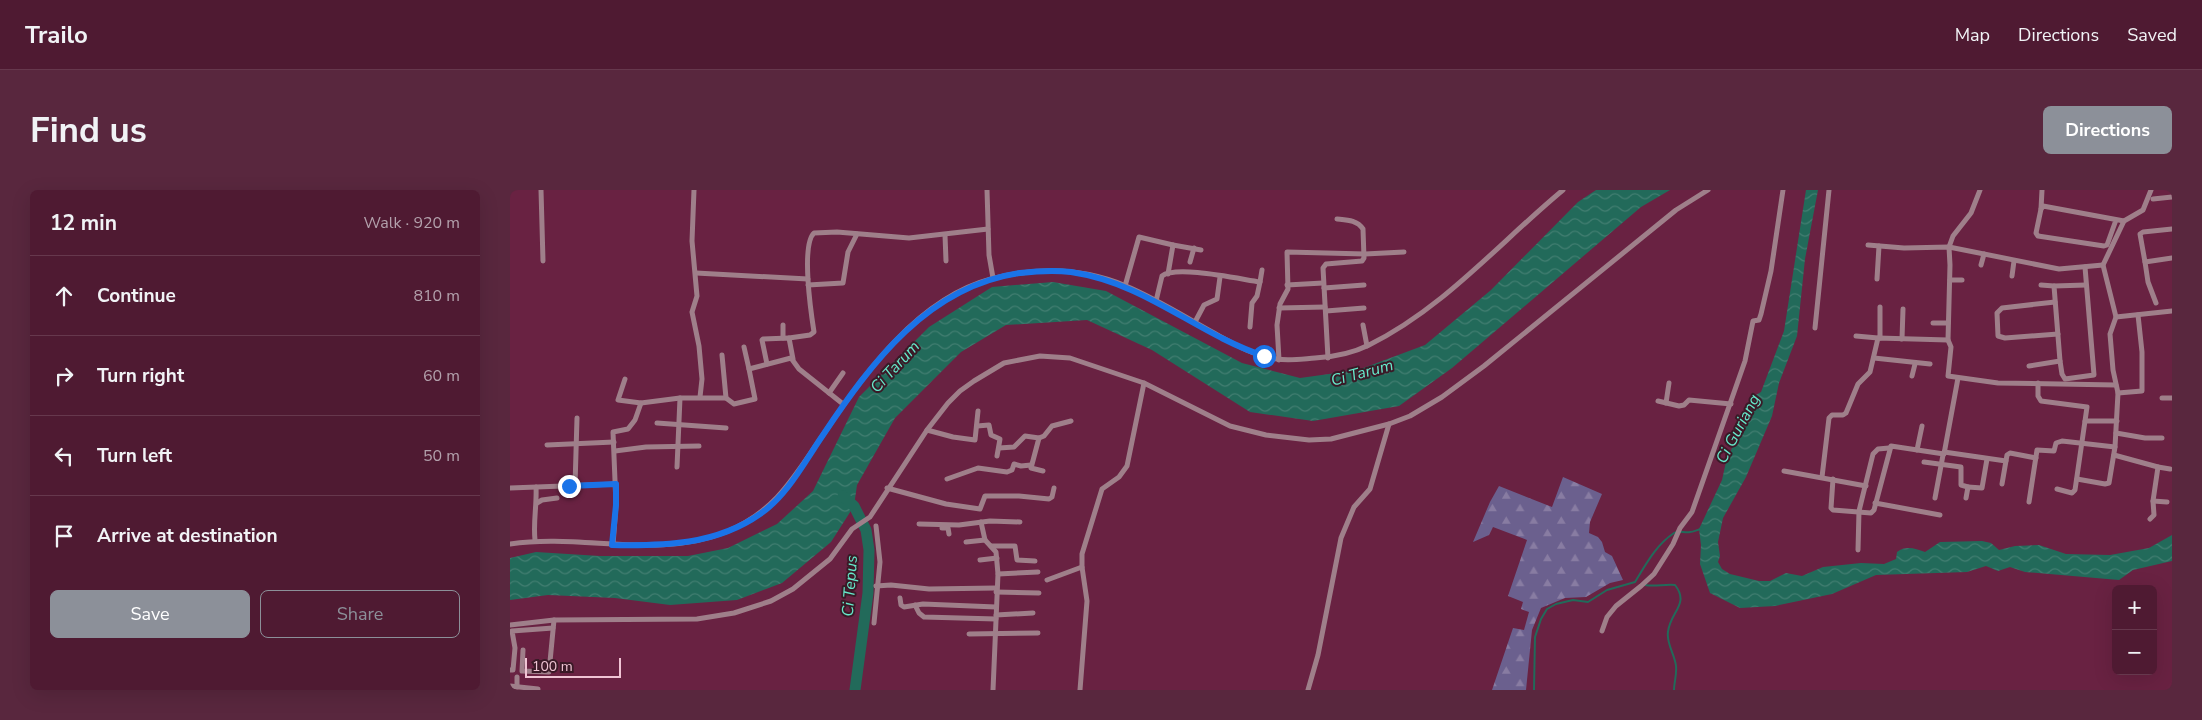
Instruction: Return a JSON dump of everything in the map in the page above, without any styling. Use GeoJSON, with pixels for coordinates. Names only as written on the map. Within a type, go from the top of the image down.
{"type":"FeatureCollection","features":[{"type":"Feature","properties":{"kind":"street"},"geometry":{"type":"LineString","coordinates":[[541,190],[543,260]]}},
{"type":"Feature","properties":{"kind":"street"},"geometry":{"type":"LineString","coordinates":[[694,190],[692,241],[697,296],[692,312],[697,332],[701,366],[700,397]]}},
{"type":"Feature","properties":{"kind":"street"},"geometry":{"type":"LineString","coordinates":[[987,190],[989,261],[994,278]]}},
{"type":"Feature","properties":{"kind":"street"},"geometry":{"type":"LineString","coordinates":[[510,544],[535,540],[647,546],[693,542],[728,531],[759,515],[769,508],[788,484],[843,404],[884,352],[929,312],[952,295],[975,284],[994,278],[1052,271],[1086,275],[1125,286],[1251,352],[1279,360],[1328,358],[1367,346],[1398,330],[1476,269],[1563,190]]}},
{"type":"Feature","properties":{"kind":"street"},"geometry":{"type":"LineString","coordinates":[[510,625],[554,620],[697,619],[748,609],[771,602],[793,589],[830,559],[855,527],[870,517],[926,430],[960,391],[1004,363],[1040,356],[1056,356],[1099,366],[1144,383],[1230,426],[1266,435],[1310,440],[1331,438],[1389,424],[1410,416],[1442,397],[1484,366],[1676,210],[1708,190]]}},
{"type":"Feature","properties":{"kind":"street"},"geometry":{"type":"LineString","coordinates":[[1602,631],[1611,611],[1654,574],[1697,501],[1707,464],[1731,404],[1745,361],[1753,320],[1759,320],[1761,314],[1771,271],[1783,190]]}},
{"type":"Feature","properties":{"kind":"street"},"geometry":{"type":"LineString","coordinates":[[1815,328],[1829,190]]}},
{"type":"Feature","properties":{"kind":"street"},"geometry":{"type":"LineString","coordinates":[[1980,190],[1971,213],[1953,236],[1949,247],[1948,340],[1951,347],[1948,376],[1998,383],[2116,385]]}},
{"type":"Feature","properties":{"kind":"street"},"geometry":{"type":"LineString","coordinates":[[2042,190],[2036,233],[2038,236],[2104,246],[2107,245],[2116,220]]}},
{"type":"Feature","properties":{"kind":"street"},"geometry":{"type":"LineString","coordinates":[[2077,479],[2108,484],[2115,447],[2118,393],[2110,334],[2116,317],[2103,265],[2124,221],[2142,210],[2151,190]]}},
{"type":"Feature","properties":{"kind":"street"},"geometry":{"type":"LineString","coordinates":[[2153,200],[2172,197]]}},
{"type":"Feature","properties":{"kind":"street"},"geometry":{"type":"LineString","coordinates":[[2040,209],[2044,206],[2124,221]]}},
{"type":"Feature","properties":{"kind":"street"},"geometry":{"type":"LineString","coordinates":[[1328,358],[1324,265],[1362,261],[1364,254],[1364,229],[1362,226],[1356,222],[1337,219]]}},
{"type":"Feature","properties":{"kind":"street"},"geometry":{"type":"LineString","coordinates":[[767,364],[762,339],[813,334],[808,279],[809,240],[814,233],[909,238],[988,229]]}},
{"type":"Feature","properties":{"kind":"street"},"geometry":{"type":"LineString","coordinates":[[2156,303],[2148,282],[2141,233],[2172,229]]}},
{"type":"Feature","properties":{"kind":"street"},"geometry":{"type":"LineString","coordinates":[[808,285],[843,282],[848,252],[857,234]]}},
{"type":"Feature","properties":{"kind":"street"},"geometry":{"type":"LineString","coordinates":[[945,235],[946,261]]}},
{"type":"Feature","properties":{"kind":"street"},"geometry":{"type":"LineString","coordinates":[[1125,286],[1139,237],[1201,250]]}},
{"type":"Feature","properties":{"kind":"street"},"geometry":{"type":"LineString","coordinates":[[1168,274],[1173,245]]}},
{"type":"Feature","properties":{"kind":"street"},"geometry":{"type":"LineString","coordinates":[[1868,245],[1904,248],[1949,247],[2059,269],[2103,265]]}},
{"type":"Feature","properties":{"kind":"street"},"geometry":{"type":"LineString","coordinates":[[1877,279],[1879,246]]}},
{"type":"Feature","properties":{"kind":"street"},"geometry":{"type":"LineString","coordinates":[[1190,262],[1194,248]]}},
{"type":"Feature","properties":{"kind":"street"},"geometry":{"type":"LineString","coordinates":[[1279,360],[1276,337],[1279,308],[1286,294],[1287,252],[1364,254],[1404,252]]}},
{"type":"Feature","properties":{"kind":"street"},"geometry":{"type":"LineString","coordinates":[[1981,265],[1984,254]]}},
{"type":"Feature","properties":{"kind":"street"},"geometry":{"type":"LineString","coordinates":[[2146,262],[2172,258]]}},
{"type":"Feature","properties":{"kind":"street"},"geometry":{"type":"LineString","coordinates":[[2012,276],[2014,261]]}},
{"type":"Feature","properties":{"kind":"street"},"geometry":{"type":"LineString","coordinates":[[2054,286],[2062,374],[2065,379],[2094,375],[2085,268]]}},
{"type":"Feature","properties":{"kind":"street"},"geometry":{"type":"LineString","coordinates":[[1250,327],[1252,303],[1257,296],[1262,270]]}},
{"type":"Feature","properties":{"kind":"street"},"geometry":{"type":"LineString","coordinates":[[1156,301],[1162,276],[1178,271],[1260,282]]}},
{"type":"Feature","properties":{"kind":"street"},"geometry":{"type":"LineString","coordinates":[[696,273],[808,279]]}},
{"type":"Feature","properties":{"kind":"street"},"geometry":{"type":"LineString","coordinates":[[1195,322],[1204,305],[1217,299],[1220,277]]}},
{"type":"Feature","properties":{"kind":"street"},"geometry":{"type":"LineString","coordinates":[[1950,280],[1962,280]]}},
{"type":"Feature","properties":{"kind":"street"},"geometry":{"type":"LineString","coordinates":[[1287,285],[1364,285]]}},
{"type":"Feature","properties":{"kind":"street"},"geometry":{"type":"LineString","coordinates":[[2041,285],[2086,285]]}},
{"type":"Feature","properties":{"kind":"street"},"geometry":{"type":"LineString","coordinates":[[2055,302],[2002,308],[1997,313],[1998,336],[2006,338],[2058,334]]}},
{"type":"Feature","properties":{"kind":"street"},"geometry":{"type":"LineString","coordinates":[[1822,477],[1830,416],[1846,413],[1858,384],[1870,372],[1879,338],[1880,307]]}},
{"type":"Feature","properties":{"kind":"street"},"geometry":{"type":"LineString","coordinates":[[1279,308],[1364,308]]}},
{"type":"Feature","properties":{"kind":"street"},"geometry":{"type":"LineString","coordinates":[[1902,339],[1903,309]]}},
{"type":"Feature","properties":{"kind":"street"},"geometry":{"type":"LineString","coordinates":[[2116,317],[2172,312]]}},
{"type":"Feature","properties":{"kind":"street"},"geometry":{"type":"LineString","coordinates":[[2118,393],[2142,391],[2142,352],[2138,315]]}},
{"type":"Feature","properties":{"kind":"street"},"geometry":{"type":"LineString","coordinates":[[1932,322],[1948,323]]}},
{"type":"Feature","properties":{"kind":"street"},"geometry":{"type":"LineString","coordinates":[[783,325],[793,359],[799,369],[843,404]]}},
{"type":"Feature","properties":{"kind":"street"},"geometry":{"type":"LineString","coordinates":[[1363,325],[1367,346]]}},
{"type":"Feature","properties":{"kind":"street"},"geometry":{"type":"LineString","coordinates":[[1856,336],[1948,340]]}},
{"type":"Feature","properties":{"kind":"street"},"geometry":{"type":"LineString","coordinates":[[626,379],[618,399],[641,404],[700,397],[726,398],[734,404],[755,399],[744,347]]}},
{"type":"Feature","properties":{"kind":"street"},"geometry":{"type":"LineString","coordinates":[[722,355],[726,398]]}},
{"type":"Feature","properties":{"kind":"street"},"geometry":{"type":"LineString","coordinates":[[1874,358],[1915,364],[1930,364]]}},
{"type":"Feature","properties":{"kind":"street"},"geometry":{"type":"LineString","coordinates":[[749,369],[793,359]]}},
{"type":"Feature","properties":{"kind":"street"},"geometry":{"type":"LineString","coordinates":[[2029,366],[2060,361]]}},
{"type":"Feature","properties":{"kind":"street"},"geometry":{"type":"LineString","coordinates":[[1912,376],[1915,364]]}},
{"type":"Feature","properties":{"kind":"street"},"geometry":{"type":"LineString","coordinates":[[829,392],[843,373]]}},
{"type":"Feature","properties":{"kind":"street"},"geometry":{"type":"LineString","coordinates":[[1935,498],[1958,378]]}},
{"type":"Feature","properties":{"kind":"street"},"geometry":{"type":"LineString","coordinates":[[1080,690],[1086,601],[1082,567],[1085,541],[1098,496],[1102,489],[1119,477],[1127,466],[1144,383]]}},
{"type":"Feature","properties":{"kind":"street"},"geometry":{"type":"LineString","coordinates":[[1666,403],[1669,383]]}},
{"type":"Feature","properties":{"kind":"street"},"geometry":{"type":"LineString","coordinates":[[2038,383],[2038,396],[2041,401],[2086,407],[2074,493],[2057,489]]}},
{"type":"Feature","properties":{"kind":"street"},"geometry":{"type":"LineString","coordinates":[[677,467],[680,398]]}},
{"type":"Feature","properties":{"kind":"street"},"geometry":{"type":"LineString","coordinates":[[2162,398],[2172,398]]}},
{"type":"Feature","properties":{"kind":"street"},"geometry":{"type":"LineString","coordinates":[[1658,401],[1680,406],[1689,400],[1731,404]]}},
{"type":"Feature","properties":{"kind":"street"},"geometry":{"type":"LineString","coordinates":[[612,545],[616,505],[614,432],[628,429],[635,420],[641,404]]}},
{"type":"Feature","properties":{"kind":"street"},"geometry":{"type":"LineString","coordinates":[[926,430],[974,440],[978,411]]}},
{"type":"Feature","properties":{"kind":"street"},"geometry":{"type":"LineString","coordinates":[[575,486],[577,418]]}},
{"type":"Feature","properties":{"kind":"street"},"geometry":{"type":"LineString","coordinates":[[999,448],[1014,447],[1025,436],[1039,438],[1044,436],[1053,425],[1071,421]]}},
{"type":"Feature","properties":{"kind":"street"},"geometry":{"type":"LineString","coordinates":[[2085,421],[2117,421]]}},
{"type":"Feature","properties":{"kind":"street"},"geometry":{"type":"LineString","coordinates":[[657,423],[726,428]]}},
{"type":"Feature","properties":{"kind":"street"},"geometry":{"type":"LineString","coordinates":[[1308,690],[1318,655],[1341,538],[1354,507],[1368,494],[1389,424]]}},
{"type":"Feature","properties":{"kind":"street"},"geometry":{"type":"LineString","coordinates":[[977,426],[990,426],[991,435],[1000,439],[997,456]]}},
{"type":"Feature","properties":{"kind":"street"},"geometry":{"type":"LineString","coordinates":[[1917,450],[1922,426]]}},
{"type":"Feature","properties":{"kind":"street"},"geometry":{"type":"LineString","coordinates":[[2116,433],[2145,438],[2162,438]]}},
{"type":"Feature","properties":{"kind":"street"},"geometry":{"type":"LineString","coordinates":[[1031,465],[1039,438]]}},
{"type":"Feature","properties":{"kind":"street"},"geometry":{"type":"LineString","coordinates":[[547,445],[614,442]]}},
{"type":"Feature","properties":{"kind":"street"},"geometry":{"type":"LineString","coordinates":[[2029,502],[2038,450],[2054,451],[2057,442],[2115,447]]}},
{"type":"Feature","properties":{"kind":"street"},"geometry":{"type":"LineString","coordinates":[[614,451],[678,445],[699,446]]}},
{"type":"Feature","properties":{"kind":"street"},"geometry":{"type":"LineString","coordinates":[[1858,550],[1859,511],[1873,454],[1878,449],[1889,448],[1893,445],[1917,450],[2006,461]]}},
{"type":"Feature","properties":{"kind":"street"},"geometry":{"type":"LineString","coordinates":[[1833,479],[1831,508],[1835,511],[1871,513],[1876,503],[1889,448]]}},
{"type":"Feature","properties":{"kind":"street"},"geometry":{"type":"LineString","coordinates":[[2002,484],[2007,455],[2036,458]]}},
{"type":"Feature","properties":{"kind":"street"},"geometry":{"type":"LineString","coordinates":[[2114,455],[2170,469]]}},
{"type":"Feature","properties":{"kind":"street"},"geometry":{"type":"LineString","coordinates":[[1924,462],[1962,468],[1961,485],[1982,488],[1987,459]]}},
{"type":"Feature","properties":{"kind":"street"},"geometry":{"type":"LineString","coordinates":[[947,479],[978,468],[1006,472],[1012,470],[1014,464],[1021,466],[1031,465]]}},
{"type":"Feature","properties":{"kind":"street"},"geometry":{"type":"LineString","coordinates":[[1031,465],[1031,468],[1043,471]]}},
{"type":"Feature","properties":{"kind":"street"},"geometry":{"type":"LineString","coordinates":[[2150,519],[2154,515],[2153,501],[2158,467]]}},
{"type":"Feature","properties":{"kind":"street"},"geometry":{"type":"LineString","coordinates":[[1784,471],[1866,486]]}},
{"type":"Feature","properties":{"kind":"street"},"geometry":{"type":"LineString","coordinates":[[510,488],[616,484]]}},
{"type":"Feature","properties":{"kind":"street"},"geometry":{"type":"LineString","coordinates":[[535,540],[536,487]]}},
{"type":"Feature","properties":{"kind":"street"},"geometry":{"type":"LineString","coordinates":[[1966,498],[1968,487]]}},
{"type":"Feature","properties":{"kind":"street"},"geometry":{"type":"LineString","coordinates":[[887,488],[946,504],[980,509],[985,496],[1019,496],[1049,499],[1052,497],[1054,488]]}},
{"type":"Feature","properties":{"kind":"street"},"geometry":{"type":"LineString","coordinates":[[537,503],[542,500],[557,498]]}},
{"type":"Feature","properties":{"kind":"street"},"geometry":{"type":"LineString","coordinates":[[2153,501],[2167,502]]}},
{"type":"Feature","properties":{"kind":"street"},"geometry":{"type":"LineString","coordinates":[[1876,503],[1940,515]]}},
{"type":"Feature","properties":{"kind":"street"},"geometry":{"type":"LineString","coordinates":[[919,524],[959,525],[981,522],[1020,522]]}},
{"type":"Feature","properties":{"kind":"street"},"geometry":{"type":"LineString","coordinates":[[981,522],[985,540],[996,552],[997,558],[993,690]]}},
{"type":"Feature","properties":{"kind":"street"},"geometry":{"type":"LineString","coordinates":[[939,524],[940,528],[948,528],[949,534]]}},
{"type":"Feature","properties":{"kind":"street"},"geometry":{"type":"LineString","coordinates":[[874,623],[876,586],[880,562],[876,526]]}},
{"type":"Feature","properties":{"kind":"street"},"geometry":{"type":"LineString","coordinates":[[966,542],[985,540]]}},
{"type":"Feature","properties":{"kind":"street"},"geometry":{"type":"LineString","coordinates":[[990,546],[1015,546],[1017,560],[1035,561]]}},
{"type":"Feature","properties":{"kind":"street"},"geometry":{"type":"LineString","coordinates":[[980,560],[997,558]]}},
{"type":"Feature","properties":{"kind":"street"},"geometry":{"type":"LineString","coordinates":[[1047,580],[1082,567]]}},
{"type":"Feature","properties":{"kind":"street"},"geometry":{"type":"LineString","coordinates":[[998,574],[1038,572]]}},
{"type":"Feature","properties":{"kind":"street"},"geometry":{"type":"LineString","coordinates":[[876,586],[892,585],[929,589],[1038,593]]}},
{"type":"Feature","properties":{"kind":"street"},"geometry":{"type":"LineString","coordinates":[[900,598],[902,606],[996,607]]}},
{"type":"Feature","properties":{"kind":"street"},"geometry":{"type":"LineString","coordinates":[[916,605],[918,613],[924,617],[996,617],[1033,613]]}},
{"type":"Feature","properties":{"kind":"street"},"geometry":{"type":"LineString","coordinates":[[523,650],[522,671],[549,672],[554,620]]}},
{"type":"Feature","properties":{"kind":"street"},"geometry":{"type":"LineString","coordinates":[[510,670],[513,670],[515,648],[512,631],[553,628]]}},
{"type":"Feature","properties":{"kind":"street"},"geometry":{"type":"LineString","coordinates":[[969,634],[1038,633]]}},
{"type":"Feature","properties":{"kind":"street"},"geometry":{"type":"LineString","coordinates":[[517,677],[517,687]]}},
{"type":"Feature","properties":{"kind":"street"},"geometry":{"type":"LineString","coordinates":[[510,686],[538,689]]}},
{"type":"Feature","properties":{"kind":"green space"},"geometry":{"type":"Polygon","coordinates":[[[1563,477],[1602,494],[1590,522],[1589,533],[1598,537],[1602,542],[1605,552],[1612,556],[1623,580],[1610,583],[1586,597],[1565,598],[1541,608],[1532,630],[1526,690],[1492,690],[1513,628],[1524,630],[1529,612],[1521,609],[1523,602],[1508,596],[1527,540],[1493,527],[1489,535],[1473,542],[1499,486],[1552,507],[1563,477]]]}},
{"type":"Feature","properties":{"kind":"water","name":"Ci Tarum"},"geometry":{"type":"Polygon","coordinates":[[[1596,190],[1670,190],[1641,207],[1452,368],[1399,406],[1313,421],[1250,412],[1152,350],[1087,320],[1006,325],[961,352],[895,418],[857,485],[854,506],[831,542],[782,583],[737,600],[670,605],[615,598],[548,595],[510,600],[510,558],[536,552],[600,556],[688,556],[728,548],[777,524],[813,491],[859,397],[929,327],[992,287],[1053,282],[1106,291],[1242,363],[1300,378],[1358,370],[1425,345],[1491,290],[1578,202],[1596,190]]]}},
{"type":"Feature","properties":{"kind":"water"},"geometry":{"type":"Polygon","coordinates":[[[1806,190],[1818,190],[1805,259],[1797,336],[1779,383],[1772,416],[1746,477],[1723,518],[1718,542],[1720,556],[1718,562],[1722,569],[1730,574],[1759,581],[1770,581],[1786,573],[1802,576],[1823,567],[1861,563],[1884,564],[1896,559],[1897,552],[1901,550],[1911,548],[1925,552],[1940,542],[1982,541],[1991,543],[1999,550],[2015,546],[2039,545],[2066,554],[2110,555],[2149,548],[2172,535],[2172,561],[2133,570],[2119,580],[2025,572],[2010,567],[1998,571],[1986,566],[1967,572],[1876,575],[1832,594],[1775,606],[1740,608],[1710,593],[1700,564],[1701,545],[1699,529],[1722,480],[1726,462],[1754,396],[1761,392],[1784,331],[1806,190]]]}},
{"type":"Feature","properties":{"kind":"waterway","name":"Ci Tepus"},"geometry":{"type":"LineString","coordinates":[[843,496],[854,506],[866,530],[869,550],[868,593],[855,690]]}},
{"type":"Feature","properties":{"kind":"waterway","name":"Ci Guriang"},"geometry":{"type":"LineString","coordinates":[[1534,690],[1535,637],[1541,619],[1547,609],[1556,604],[1573,600],[1588,602],[1607,590],[1635,582],[1652,555],[1668,538],[1676,532],[1691,532],[1701,529]]}},
{"type":"Feature","properties":{"kind":"waterway"},"geometry":{"type":"LineString","coordinates":[[1645,585],[1675,585],[1681,598],[1669,625],[1668,632],[1669,645],[1676,666],[1674,690]]}},
{"type":"Feature","properties":{"kind":"route"},"geometry":{"type":"LineString","coordinates":[[569,486],[616,484],[614,538],[612,545],[647,546],[693,542],[728,531],[769,508],[865,374],[884,352],[907,331],[952,295],[975,284],[1014,274],[1052,271],[1069,272],[1104,279],[1125,286],[1237,346],[1264,356]]}}]}
